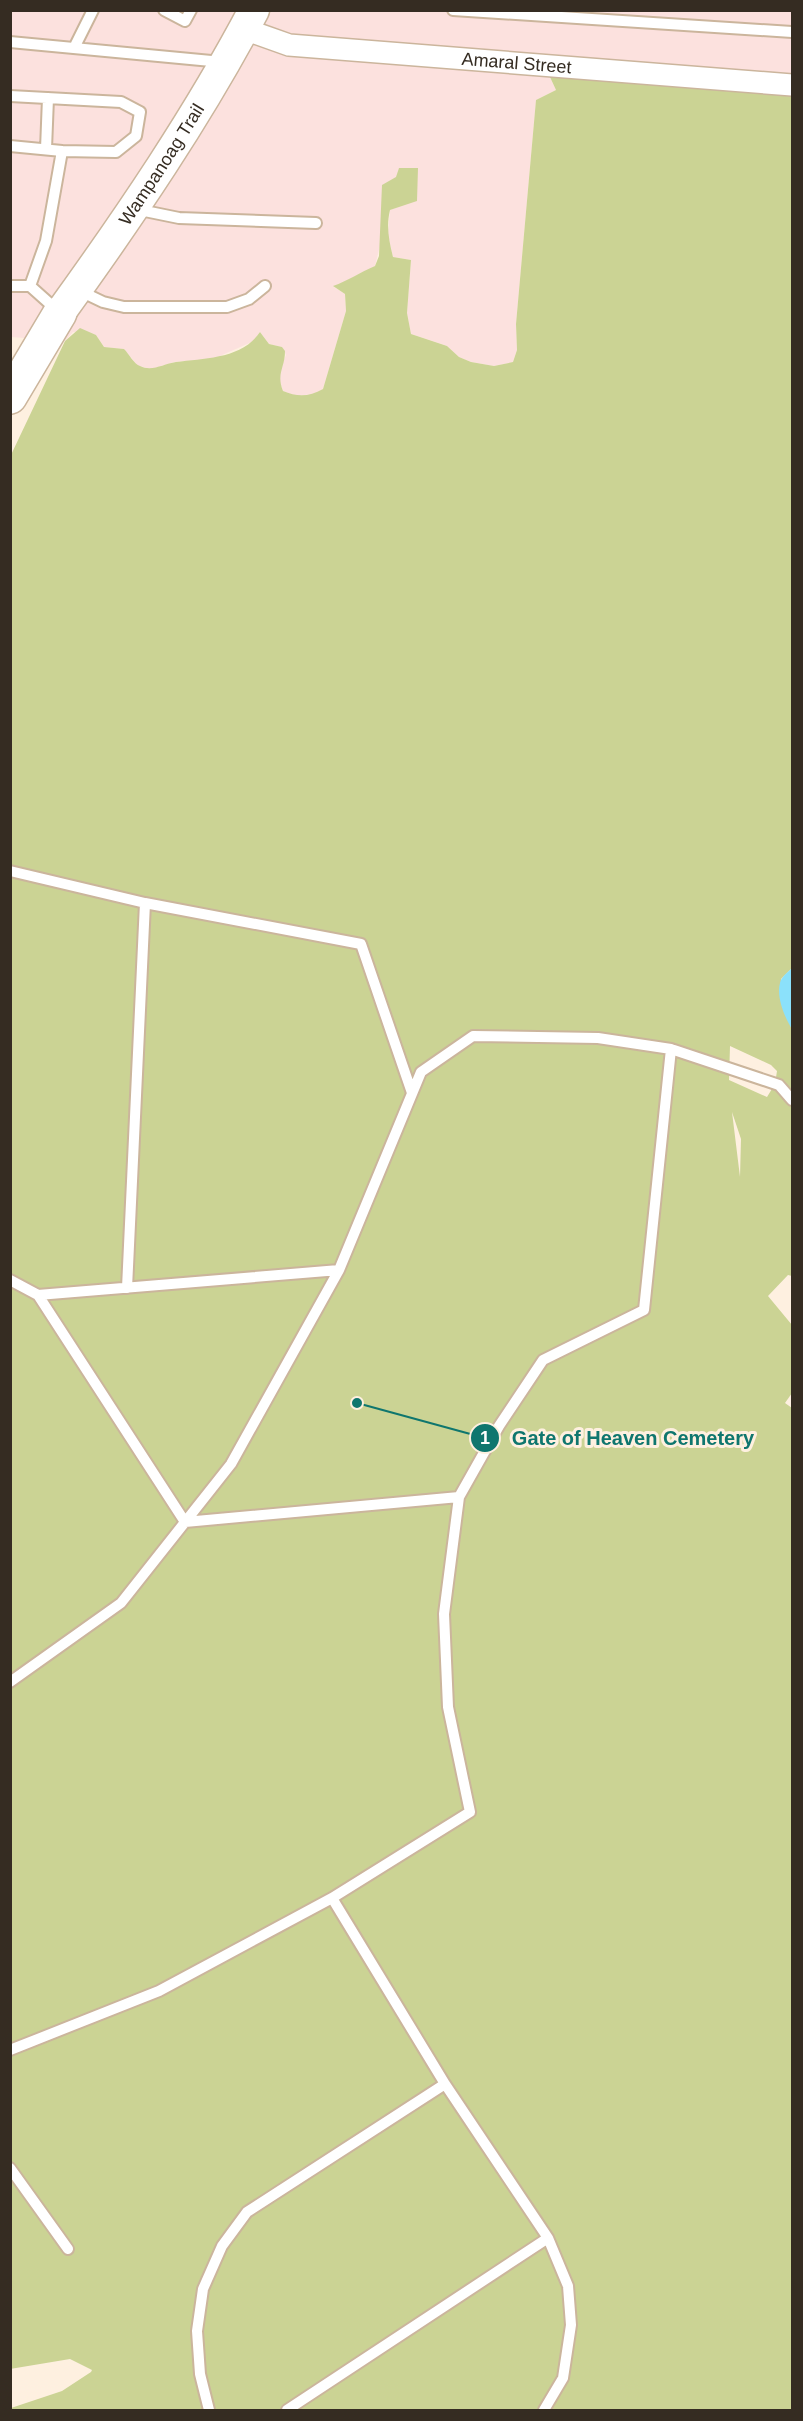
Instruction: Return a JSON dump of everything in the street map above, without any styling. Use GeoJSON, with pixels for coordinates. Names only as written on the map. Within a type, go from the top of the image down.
{"type":"FeatureCollection","features":[{"type":"Feature","properties":{"kind":"highway"},"geometry":{"type":"LineString","coordinates":[[10,377],[68,301]]}},
{"type":"Feature","properties":{"kind":"highway"},"geometry":{"type":"LineString","coordinates":[[10,397],[68,301]]}},
{"type":"Feature","properties":{"kind":"main road","name":"Wampanoag Trail"},"geometry":{"type":"LineString","coordinates":[[68,301],[135,209],[249,20]]}},
{"type":"Feature","properties":{"kind":"street","name":"Amaral Street"},"geometry":{"type":"LineString","coordinates":[[249,20],[289,45],[792,85]]}},
{"type":"Feature","properties":{"kind":"lane"},"geometry":{"type":"LineString","coordinates":[[74,48],[93,10]]}},
{"type":"Feature","properties":{"kind":"lane"},"geometry":{"type":"LineString","coordinates":[[164,10],[185,21],[191,10]]}},
{"type":"Feature","properties":{"kind":"lane"},"geometry":{"type":"LineString","coordinates":[[453,10],[792,32]]}},
{"type":"Feature","properties":{"kind":"lane"},"geometry":{"type":"LineString","coordinates":[[10,42],[225,63]]}},
{"type":"Feature","properties":{"kind":"lane"},"geometry":{"type":"LineString","coordinates":[[10,96],[121,102],[140,112],[136,136],[116,152],[10,146]]}},
{"type":"Feature","properties":{"kind":"lane"},"geometry":{"type":"LineString","coordinates":[[46,149],[48,98]]}},
{"type":"Feature","properties":{"kind":"lane"},"geometry":{"type":"LineString","coordinates":[[30,286],[46,240],[62,150]]}},
{"type":"Feature","properties":{"kind":"lane"},"geometry":{"type":"LineString","coordinates":[[135,209],[179,218],[316,223]]}},
{"type":"Feature","properties":{"kind":"lane"},"geometry":{"type":"LineString","coordinates":[[10,286],[30,286],[68,301],[103,302],[124,307],[227,307],[249,299],[265,286]]}},
{"type":"Feature","properties":{"kind":"lane"},"geometry":{"type":"LineString","coordinates":[[10,871],[145,903],[360,944],[412,1093]]}},
{"type":"Feature","properties":{"kind":"lane"},"geometry":{"type":"LineString","coordinates":[[128,1288],[145,903]]}},
{"type":"Feature","properties":{"kind":"lane"},"geometry":{"type":"LineString","coordinates":[[10,1682],[121,1603],[231,1464],[339,1270],[421,1072],[473,1036],[598,1038],[671,1049],[779,1085],[792,1100]]}},
{"type":"Feature","properties":{"kind":"lane"},"geometry":{"type":"LineString","coordinates":[[10,2050],[159,1990],[332,1898],[470,1812],[448,1707],[444,1614],[459,1497],[499,1425],[543,1360],[644,1310],[671,1049]]}},
{"type":"Feature","properties":{"kind":"lane"},"geometry":{"type":"LineString","coordinates":[[38,1295],[339,1270]]}},
{"type":"Feature","properties":{"kind":"lane"},"geometry":{"type":"LineString","coordinates":[[10,1280],[38,1295],[184,1522]]}},
{"type":"Feature","properties":{"kind":"lane"},"geometry":{"type":"LineString","coordinates":[[184,1522],[459,1497]]}},
{"type":"Feature","properties":{"kind":"lane"},"geometry":{"type":"LineString","coordinates":[[332,1898],[445,2084],[548,2238],[568,2286],[571,2325],[563,2378],[544,2410]]}},
{"type":"Feature","properties":{"kind":"lane"},"geometry":{"type":"LineString","coordinates":[[209,2410],[200,2374],[197,2331],[203,2289],[222,2246],[247,2212],[445,2084]]}},
{"type":"Feature","properties":{"kind":"lane"},"geometry":{"type":"LineString","coordinates":[[10,2168],[68,2249]]}},
{"type":"Feature","properties":{"kind":"lane"},"geometry":{"type":"LineString","coordinates":[[287,2410],[548,2238]]}},
{"type":"Feature","properties":{"kind":"shaded area"},"geometry":{"type":"Polygon","coordinates":[[[10,11],[792,11],[792,84],[550,77],[556,90],[536,100],[516,324],[517,350],[513,362],[494,366],[471,362],[459,357],[447,346],[411,334],[407,313],[411,260],[393,257],[388,235],[390,210],[398,207],[399,168],[375,266],[334,287],[345,294],[346,311],[323,389],[315,394],[295,396],[283,391],[280,382],[279,371],[286,355],[282,347],[269,344],[260,332],[254,341],[213,359],[174,362],[152,369],[138,366],[124,349],[104,347],[96,335],[73,332],[65,341],[11,337],[10,11]]]}},
{"type":"Feature","properties":{"kind":"green space"},"geometry":{"type":"Polygon","coordinates":[[[549,66],[792,84],[792,968],[781,979],[784,1010],[792,1029],[792,1276],[788,1275],[768,1296],[792,1325],[792,1393],[785,1403],[792,1408],[792,2410],[11,2410],[11,2408],[62,2391],[92,2370],[70,2359],[10,2369],[10,457],[65,341],[80,328],[96,335],[104,347],[124,349],[138,365],[144,368],[222,356],[243,348],[260,332],[269,344],[282,347],[285,351],[281,375],[283,391],[303,395],[313,394],[323,389],[346,311],[345,294],[333,286],[375,266],[379,256],[382,185],[396,177],[399,168],[418,168],[417,201],[390,210],[388,222],[393,257],[411,260],[407,313],[411,334],[447,346],[459,357],[471,362],[494,366],[513,362],[517,350],[516,324],[536,100],[556,90],[550,77],[549,66]],[[730,1046],[729,1080],[767,1097],[775,1084],[777,1071],[771,1065],[730,1046]],[[732,1112],[740,1177],[741,1139],[732,1112]]]}},
{"type":"Feature","properties":{"kind":"water"},"geometry":{"type":"Polygon","coordinates":[[[792,968],[792,1029],[782,1007],[779,989],[782,979],[792,968]]]}},
{"type":"Feature","properties":{"kind":"place","name":"Gate of Heaven Cemetery"},"geometry":{"type":"Point","coordinates":[357,1403]}}]}
